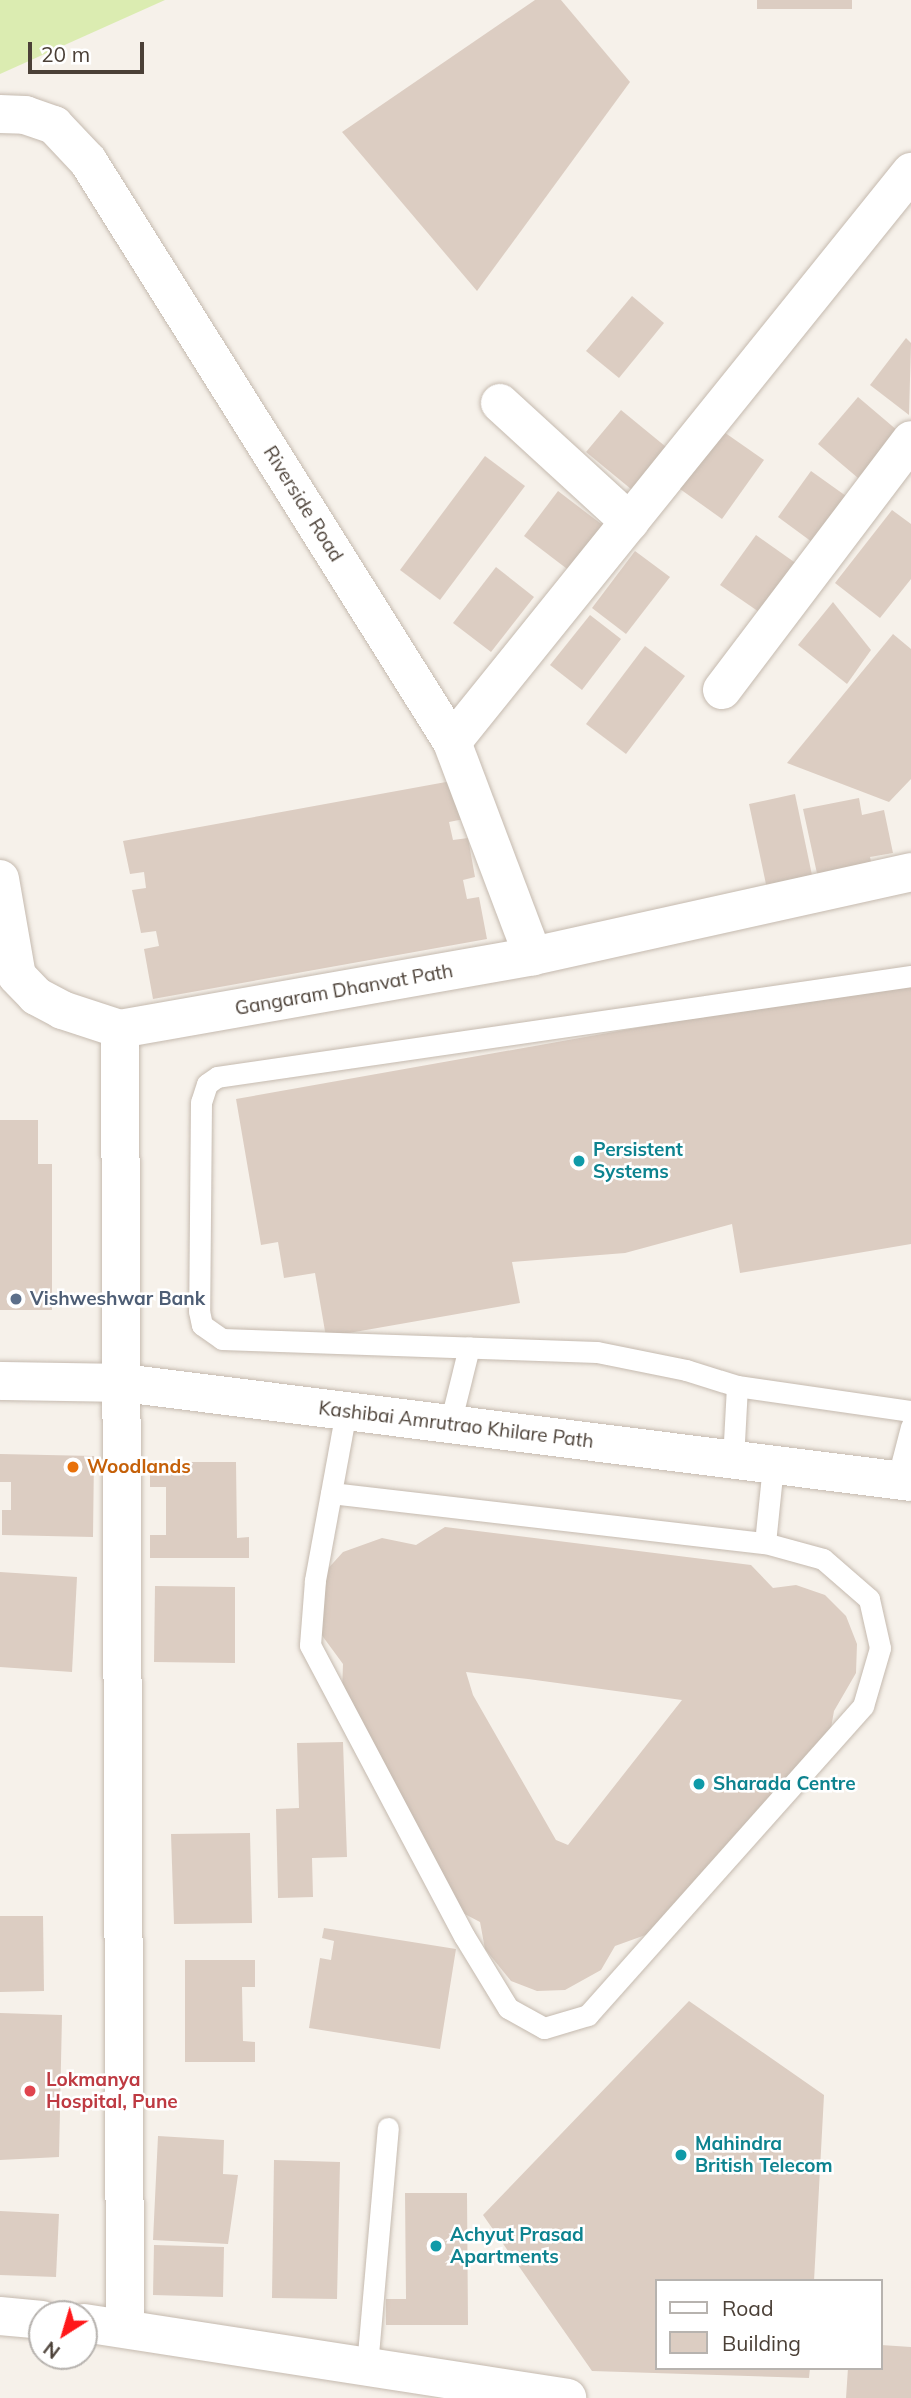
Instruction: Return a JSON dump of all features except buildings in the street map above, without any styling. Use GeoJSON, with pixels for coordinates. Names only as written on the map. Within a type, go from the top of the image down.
{"type":"FeatureCollection","features":[{"type":"Feature","properties":{"kind":"street","name":"Riverside Road"},"geometry":{"type":"LineString","coordinates":[[0,114],[25,115],[54,125],[88,161],[452,742],[533,956]]}},
{"type":"Feature","properties":{"kind":"street"},"geometry":{"type":"LineString","coordinates":[[452,742],[911,172]]}},
{"type":"Feature","properties":{"kind":"street"},"geometry":{"type":"LineString","coordinates":[[500,403],[630,522]]}},
{"type":"Feature","properties":{"kind":"street"},"geometry":{"type":"LineString","coordinates":[[722,690],[911,440]]}},
{"type":"Feature","properties":{"kind":"street","name":"Gangaram Dhanvat Path"},"geometry":{"type":"LineString","coordinates":[[120,1029],[533,956],[911,872]]}},
{"type":"Feature","properties":{"kind":"street"},"geometry":{"type":"LineString","coordinates":[[0,879],[17,976],[36,996],[62,1010],[120,1029],[125,2327]]}},
{"type":"Feature","properties":{"kind":"street","name":"Kashibai Amrutrao Khilare Path"},"geometry":{"type":"LineString","coordinates":[[0,1381],[123,1383],[904,1482]]}},
{"type":"Feature","properties":{"kind":"street"},"geometry":{"type":"LineString","coordinates":[[0,2316],[28,2319]]}},
{"type":"Feature","properties":{"kind":"street"},"geometry":{"type":"LineString","coordinates":[[98,2324],[567,2398]]}},
{"type":"Feature","properties":{"kind":"lane"},"geometry":{"type":"LineString","coordinates":[[911,976],[217,1077],[207,1084],[201,1102],[199,1311],[202,1325],[211,1334],[222,1339],[597,1352],[686,1370],[737,1386],[911,1412]]}},
{"type":"Feature","properties":{"kind":"lane"},"geometry":{"type":"LineString","coordinates":[[450,1424],[469,1347]]}},
{"type":"Feature","properties":{"kind":"lane"},"geometry":{"type":"LineString","coordinates":[[733,1460],[737,1386]]}},
{"type":"Feature","properties":{"kind":"lane"},"geometry":{"type":"LineString","coordinates":[[331,1493],[765,1544],[823,1559],[869,1599],[880,1648],[863,1706],[587,2015],[544,2028],[508,2008],[464,1936],[310,1645],[315,1580],[346,1411]]}},
{"type":"Feature","properties":{"kind":"lane"},"geometry":{"type":"LineString","coordinates":[[904,1482],[911,1427]]}},
{"type":"Feature","properties":{"kind":"lane"},"geometry":{"type":"LineString","coordinates":[[765,1544],[773,1465]]}},
{"type":"Feature","properties":{"kind":"lane"},"geometry":{"type":"LineString","coordinates":[[367,2366],[388,2128]]}},
{"type":"Feature","properties":{"kind":"green space"},"geometry":{"type":"Polygon","coordinates":[[[0,0],[165,0],[0,74],[0,0]]]}},
{"type":"Feature","properties":{"kind":"place","name":"Persistent Systems"},"geometry":{"type":"Point","coordinates":[579,1161]}},
{"type":"Feature","properties":{"kind":"place","name":"Vishweshwar Bank"},"geometry":{"type":"Point","coordinates":[16,1299]}},
{"type":"Feature","properties":{"kind":"place","name":"Woodlands"},"geometry":{"type":"Point","coordinates":[73,1467]}},
{"type":"Feature","properties":{"kind":"place","name":"Sharada Centre"},"geometry":{"type":"Point","coordinates":[699,1784]}},
{"type":"Feature","properties":{"kind":"place","name":"Lokmanya Hospital, Pune"},"geometry":{"type":"Point","coordinates":[30,2091]}},
{"type":"Feature","properties":{"kind":"place","name":"Mahindra British Telecom"},"geometry":{"type":"Point","coordinates":[681,2155]}},
{"type":"Feature","properties":{"kind":"place","name":"Achyut Prasad Apartments"},"geometry":{"type":"Point","coordinates":[436,2246]}}]}
